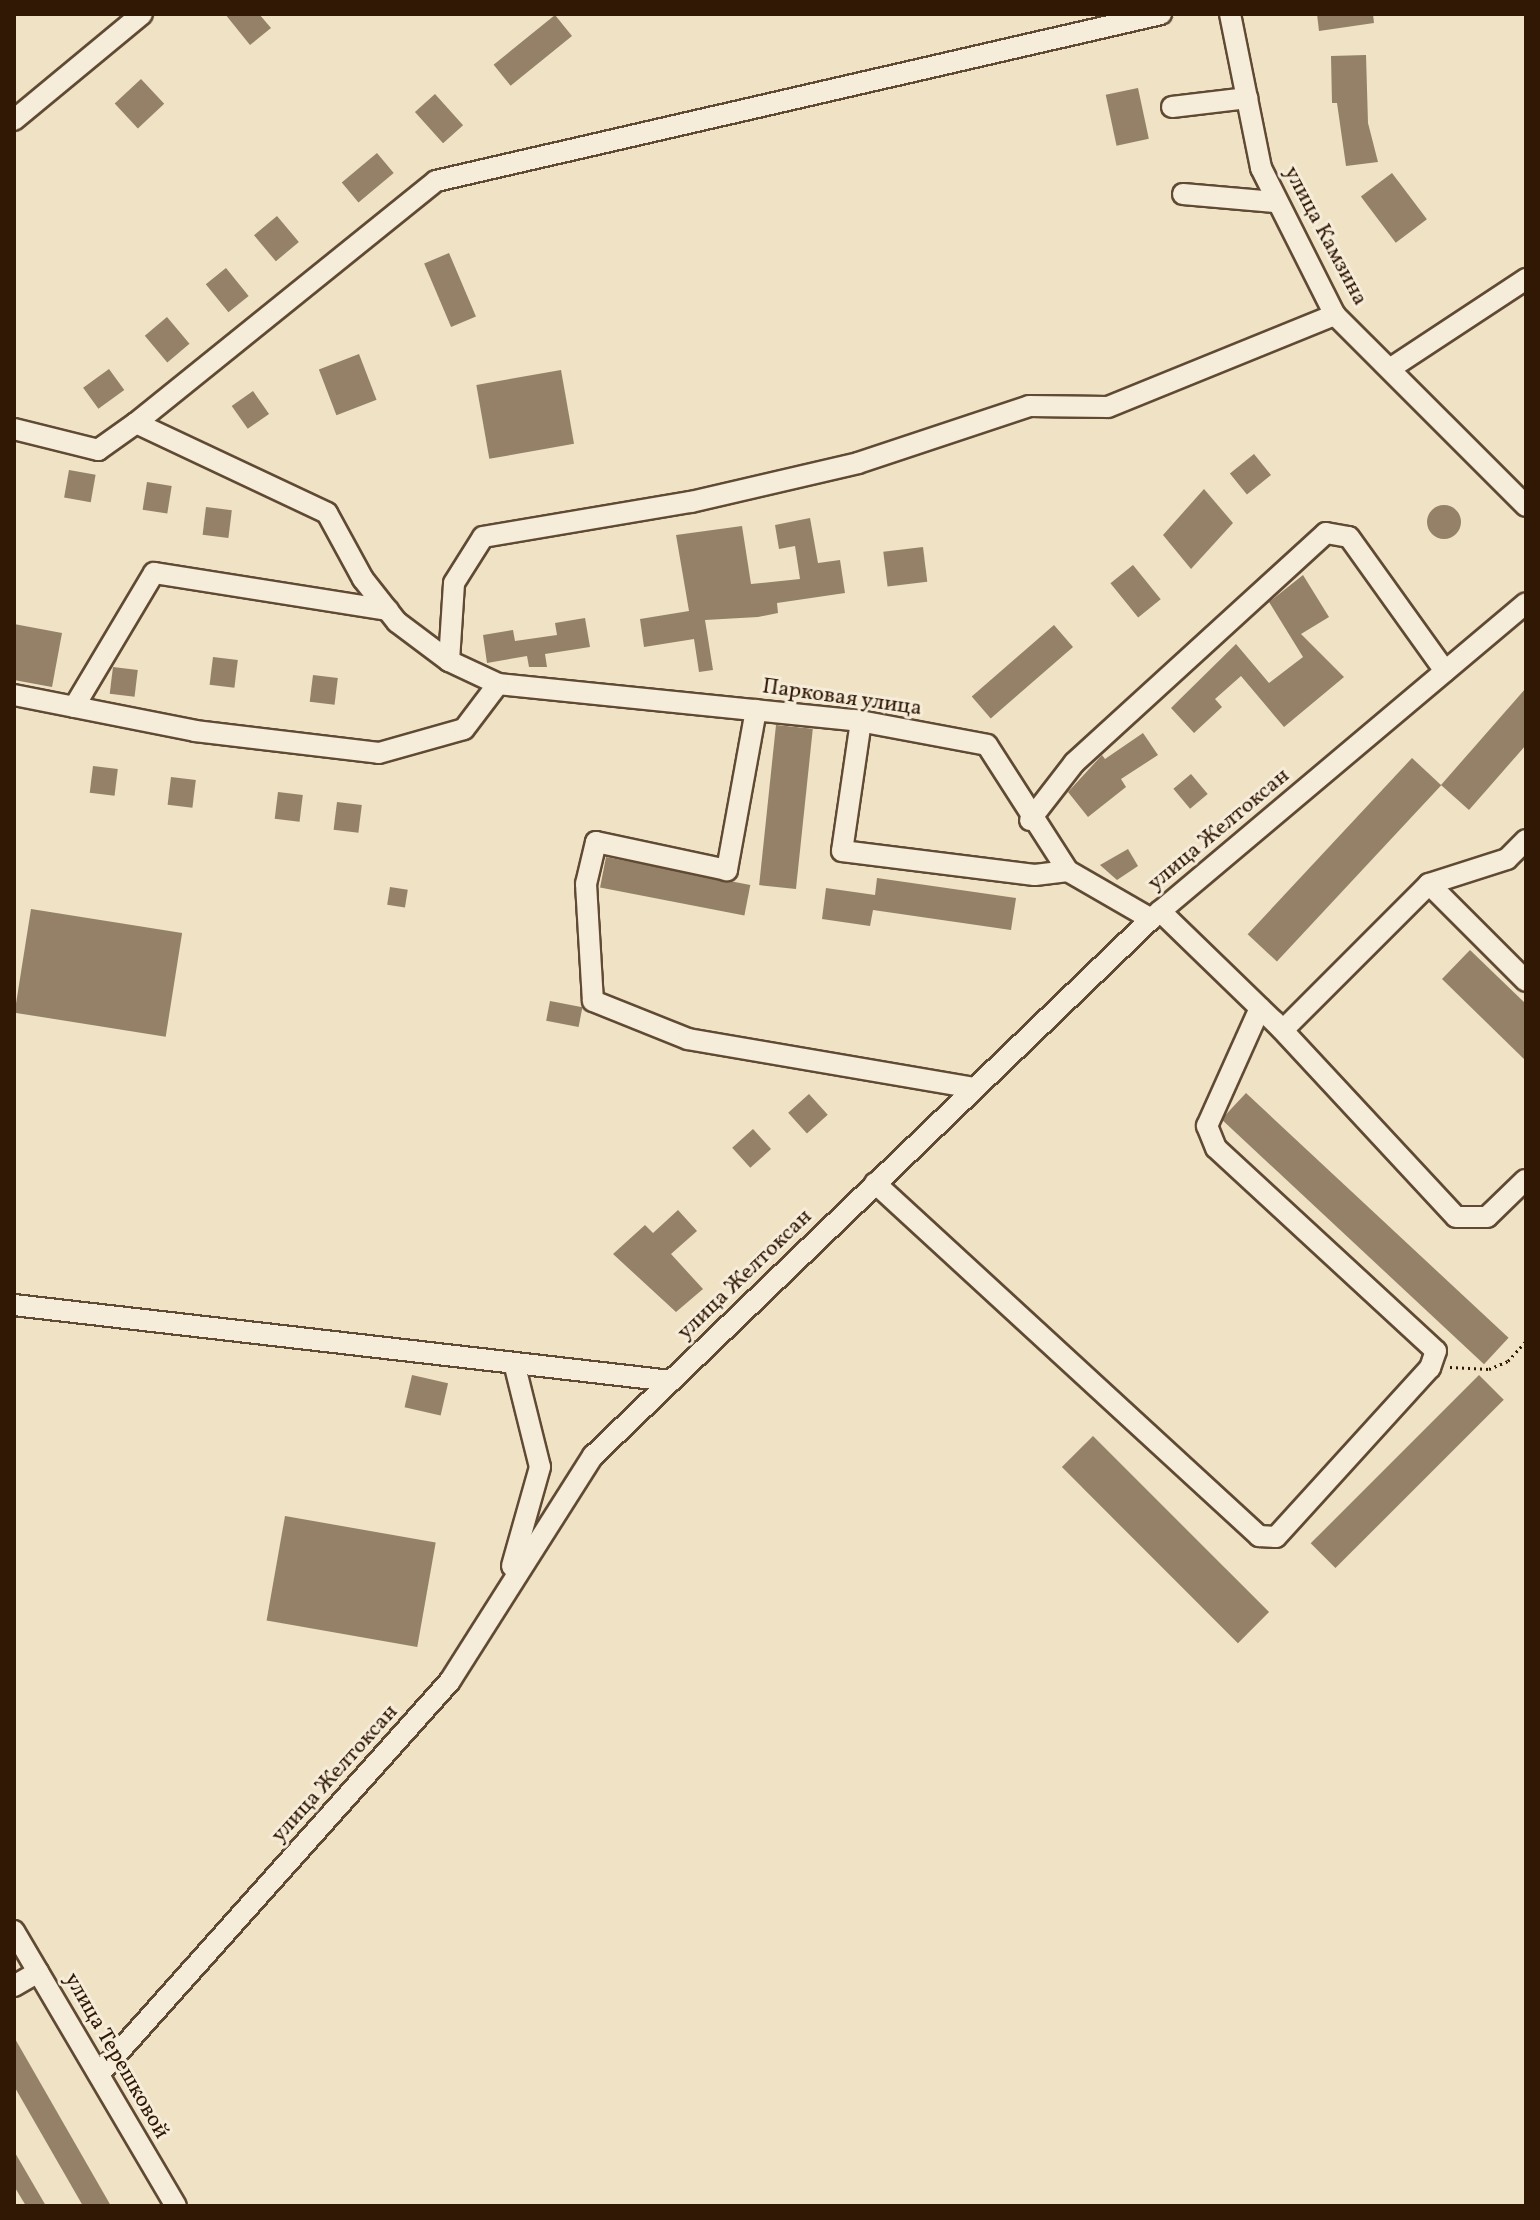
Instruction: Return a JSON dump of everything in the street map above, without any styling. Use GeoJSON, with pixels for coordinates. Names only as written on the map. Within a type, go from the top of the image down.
{"type":"FeatureCollection","features":[{"type":"Feature","properties":{"kind":"street"},"geometry":{"type":"LineString","coordinates":[[14,120],[142,14]]}},
{"type":"Feature","properties":{"kind":"street"},"geometry":{"type":"LineString","coordinates":[[14,429],[98,450],[136,423],[436,181],[1161,14]]}},
{"type":"Feature","properties":{"kind":"street","name":"улица Камзина"},"geometry":{"type":"LineString","coordinates":[[1230,14],[1247,98],[1275,202],[1335,315],[1526,506]]}},
{"type":"Feature","properties":{"kind":"street"},"geometry":{"type":"LineString","coordinates":[[1172,107],[1247,98]]}},
{"type":"Feature","properties":{"kind":"street"},"geometry":{"type":"LineString","coordinates":[[1183,194],[1275,202]]}},
{"type":"Feature","properties":{"kind":"street"},"geometry":{"type":"LineString","coordinates":[[1391,368],[1526,279]]}},
{"type":"Feature","properties":{"kind":"street"},"geometry":{"type":"LineString","coordinates":[[449,661],[454,583],[483,537],[691,502],[858,463],[1029,406],[1108,407],[1335,315]]}},
{"type":"Feature","properties":{"kind":"street"},"geometry":{"type":"LineString","coordinates":[[136,423],[327,513],[388,610]]}},
{"type":"Feature","properties":{"kind":"street"},"geometry":{"type":"LineString","coordinates":[[1030,820],[1074,763],[1326,533],[1349,537],[1445,671]]}},
{"type":"Feature","properties":{"kind":"street"},"geometry":{"type":"LineString","coordinates":[[74,707],[154,573],[388,610]]}},
{"type":"Feature","properties":{"kind":"street","name":"улица Желтоксан"},"geometry":{"type":"LineString","coordinates":[[99,2074],[450,1681],[507,1586],[593,1456],[1156,915],[1526,603]]}},
{"type":"Feature","properties":{"kind":"street","name":"Парковая улица"},"geometry":{"type":"LineString","coordinates":[[388,610],[449,661],[498,684],[861,721],[987,745],[1030,820],[1068,871],[1156,915],[1266,1013],[1456,1217],[1487,1217],[1525,1180]]}},
{"type":"Feature","properties":{"kind":"street"},"geometry":{"type":"LineString","coordinates":[[14,695],[195,731],[379,753],[464,729],[498,684]]}},
{"type":"Feature","properties":{"kind":"street"},"geometry":{"type":"LineString","coordinates":[[756,710],[727,870],[596,842],[586,884],[593,1001],[688,1039],[974,1088]]}},
{"type":"Feature","properties":{"kind":"street"},"geometry":{"type":"LineString","coordinates":[[861,721],[842,851],[1035,875],[1068,871]]}},
{"type":"Feature","properties":{"kind":"street"},"geometry":{"type":"LineString","coordinates":[[875,1183],[1267,1539],[1280,1533],[1430,1368],[1436,1351],[1216,1148],[1207,1126],[1266,1013],[1283,1030],[1429,884],[1507,859],[1526,840]]}},
{"type":"Feature","properties":{"kind":"street"},"geometry":{"type":"LineString","coordinates":[[1429,884],[1526,981]]}},
{"type":"Feature","properties":{"kind":"street"},"geometry":{"type":"LineString","coordinates":[[14,1305],[671,1381]]}},
{"type":"Feature","properties":{"kind":"street"},"geometry":{"type":"LineString","coordinates":[[507,1586],[540,1467],[514,1363]]}},
{"type":"Feature","properties":{"kind":"street","name":"улица Терешковой"},"geometry":{"type":"LineString","coordinates":[[14,1931],[176,2206]]}},
{"type":"Feature","properties":{"kind":"street"},"geometry":{"type":"LineString","coordinates":[[14,1986],[38,1972]]}},
{"type":"Feature","properties":{"kind":"path"},"geometry":{"type":"LineString","coordinates":[[1430,1368],[1489,1369],[1508,1361],[1526,1341]]}},
{"type":"Feature","properties":{"kind":"building"},"geometry":{"type":"Polygon","coordinates":[[[225,14],[259,14],[271,28],[250,45],[225,14]]]}},
{"type":"Feature","properties":{"kind":"building"},"geometry":{"type":"Polygon","coordinates":[[[1317,14],[1373,14],[1374,23],[1319,31],[1317,14]]]}},
{"type":"Feature","properties":{"kind":"building"},"geometry":{"type":"Polygon","coordinates":[[[555,15],[572,36],[511,86],[494,65],[555,15]]]}},
{"type":"Feature","properties":{"kind":"building"},"geometry":{"type":"Polygon","coordinates":[[[1366,55],[1368,123],[1378,162],[1346,166],[1337,103],[1332,103],[1331,56],[1366,55]]]}},
{"type":"Feature","properties":{"kind":"building"},"geometry":{"type":"Polygon","coordinates":[[[141,79],[164,104],[138,128],[115,104],[141,79]]]}},
{"type":"Feature","properties":{"kind":"building"},"geometry":{"type":"Polygon","coordinates":[[[1138,88],[1149,139],[1117,146],[1106,95],[1138,88]]]}},
{"type":"Feature","properties":{"kind":"building"},"geometry":{"type":"Polygon","coordinates":[[[435,94],[463,125],[443,143],[415,112],[435,94]]]}},
{"type":"Feature","properties":{"kind":"building"},"geometry":{"type":"Polygon","coordinates":[[[377,153],[394,173],[358,202],[342,183],[377,153]]]}},
{"type":"Feature","properties":{"kind":"building"},"geometry":{"type":"Polygon","coordinates":[[[1392,173],[1427,219],[1396,243],[1361,196],[1392,173]]]}},
{"type":"Feature","properties":{"kind":"building"},"geometry":{"type":"Polygon","coordinates":[[[277,216],[299,242],[276,261],[254,235],[277,216]]]}},
{"type":"Feature","properties":{"kind":"building"},"geometry":{"type":"Polygon","coordinates":[[[449,253],[476,317],[451,327],[424,264],[449,253]]]}},
{"type":"Feature","properties":{"kind":"building"},"geometry":{"type":"Polygon","coordinates":[[[226,268],[249,296],[228,312],[206,284],[226,268]]]}},
{"type":"Feature","properties":{"kind":"building"},"geometry":{"type":"Polygon","coordinates":[[[167,317],[189,344],[167,362],[145,336],[167,317]]]}},
{"type":"Feature","properties":{"kind":"building"},"geometry":{"type":"Polygon","coordinates":[[[359,354],[377,400],[336,415],[319,369],[359,354]]]}},
{"type":"Feature","properties":{"kind":"building"},"geometry":{"type":"Polygon","coordinates":[[[109,369],[124,390],[98,409],[83,388],[109,369]]]}},
{"type":"Feature","properties":{"kind":"building"},"geometry":{"type":"Polygon","coordinates":[[[561,370],[574,444],[489,459],[476,385],[561,370]]]}},
{"type":"Feature","properties":{"kind":"building"},"geometry":{"type":"Polygon","coordinates":[[[253,391],[269,414],[248,429],[232,406],[253,391]]]}},
{"type":"Feature","properties":{"kind":"building"},"geometry":{"type":"Polygon","coordinates":[[[1254,454],[1271,475],[1247,494],[1230,474],[1254,454]]]}},
{"type":"Feature","properties":{"kind":"building"},"geometry":{"type":"Polygon","coordinates":[[[69,470],[96,475],[91,502],[64,498],[69,470]]]}},
{"type":"Feature","properties":{"kind":"building"},"geometry":{"type":"Polygon","coordinates":[[[147,482],[172,486],[167,514],[143,510],[147,482]]]}},
{"type":"Feature","properties":{"kind":"building"},"geometry":{"type":"Polygon","coordinates":[[[1204,489],[1233,523],[1191,569],[1163,535],[1204,489]]]}},
{"type":"Feature","properties":{"kind":"building"},"geometry":{"type":"Polygon","coordinates":[[[1444,505],[1456,510],[1461,522],[1456,534],[1444,539],[1432,534],[1427,522],[1432,510],[1444,505]]]}},
{"type":"Feature","properties":{"kind":"building"},"geometry":{"type":"Polygon","coordinates":[[[206,507],[232,510],[228,538],[203,535],[206,507]]]}},
{"type":"Feature","properties":{"kind":"building"},"geometry":{"type":"Polygon","coordinates":[[[810,518],[818,563],[840,560],[845,593],[777,603],[778,613],[758,617],[705,620],[713,670],[699,672],[694,639],[644,647],[640,619],[689,611],[676,535],[742,526],[751,584],[800,579],[795,546],[779,549],[775,525],[810,518]]]}},
{"type":"Feature","properties":{"kind":"building"},"geometry":{"type":"Polygon","coordinates":[[[923,547],[927,582],[888,587],[883,552],[923,547]]]}},
{"type":"Feature","properties":{"kind":"building"},"geometry":{"type":"Polygon","coordinates":[[[1133,565],[1161,599],[1138,617],[1110,583],[1133,565]]]}},
{"type":"Feature","properties":{"kind":"building"},"geometry":{"type":"Polygon","coordinates":[[[1303,575],[1329,617],[1301,634],[1344,677],[1284,727],[1241,676],[1215,699],[1222,707],[1194,733],[1171,708],[1236,644],[1269,683],[1303,657],[1269,602],[1303,575]]]}},
{"type":"Feature","properties":{"kind":"building"},"geometry":{"type":"Polygon","coordinates":[[[585,618],[590,647],[545,654],[547,667],[529,667],[527,656],[487,663],[483,635],[513,630],[515,641],[557,635],[555,623],[585,618]]]}},
{"type":"Feature","properties":{"kind":"building"},"geometry":{"type":"Polygon","coordinates":[[[14,624],[62,633],[52,687],[14,680],[14,624]]]}},
{"type":"Feature","properties":{"kind":"building"},"geometry":{"type":"Polygon","coordinates":[[[1054,625],[1073,647],[991,718],[972,697],[1054,625]]]}},
{"type":"Feature","properties":{"kind":"building"},"geometry":{"type":"Polygon","coordinates":[[[213,657],[238,660],[234,688],[210,685],[213,657]]]}},
{"type":"Feature","properties":{"kind":"building"},"geometry":{"type":"Polygon","coordinates":[[[113,667],[138,670],[135,697],[110,694],[113,667]]]}},
{"type":"Feature","properties":{"kind":"building"},"geometry":{"type":"Polygon","coordinates":[[[313,675],[338,678],[335,705],[310,702],[313,675]]]}},
{"type":"Feature","properties":{"kind":"building"},"geometry":{"type":"Polygon","coordinates":[[[1526,688],[1526,745],[1469,810],[1441,785],[1526,688]]]}},
{"type":"Feature","properties":{"kind":"building"},"geometry":{"type":"Polygon","coordinates":[[[776,725],[813,729],[796,889],[759,885],[776,725]]]}},
{"type":"Feature","properties":{"kind":"building"},"geometry":{"type":"Polygon","coordinates":[[[1143,733],[1158,755],[1121,779],[1126,787],[1088,817],[1068,792],[1102,755],[1105,759],[1143,733]]]}},
{"type":"Feature","properties":{"kind":"building"},"geometry":{"type":"Polygon","coordinates":[[[1412,758],[1441,785],[1277,962],[1248,934],[1412,758]]]}},
{"type":"Feature","properties":{"kind":"building"},"geometry":{"type":"Polygon","coordinates":[[[93,766],[118,769],[115,796],[90,793],[93,766]]]}},
{"type":"Feature","properties":{"kind":"building"},"geometry":{"type":"Polygon","coordinates":[[[1191,774],[1208,794],[1190,809],[1173,789],[1191,774]]]}},
{"type":"Feature","properties":{"kind":"building"},"geometry":{"type":"Polygon","coordinates":[[[171,777],[196,780],[192,808],[168,805],[171,777]]]}},
{"type":"Feature","properties":{"kind":"building"},"geometry":{"type":"Polygon","coordinates":[[[278,792],[303,795],[300,822],[275,819],[278,792]]]}},
{"type":"Feature","properties":{"kind":"building"},"geometry":{"type":"Polygon","coordinates":[[[337,802],[362,805],[358,833],[334,830],[337,802]]]}},
{"type":"Feature","properties":{"kind":"building"},"geometry":{"type":"Polygon","coordinates":[[[1128,849],[1138,866],[1117,880],[1100,865],[1128,849]]]}},
{"type":"Feature","properties":{"kind":"building"},"geometry":{"type":"Polygon","coordinates":[[[606,857],[750,885],[744,915],[600,887],[606,857]]]}},
{"type":"Feature","properties":{"kind":"building"},"geometry":{"type":"Polygon","coordinates":[[[877,878],[1016,898],[1011,930],[873,910],[870,926],[822,919],[826,888],[875,895],[877,878]]]}},
{"type":"Feature","properties":{"kind":"building"},"geometry":{"type":"Polygon","coordinates":[[[390,887],[408,890],[405,908],[387,905],[390,887]]]}},
{"type":"Feature","properties":{"kind":"building"},"geometry":{"type":"Polygon","coordinates":[[[31,909],[182,933],[166,1037],[15,1013],[31,909]]]}},
{"type":"Feature","properties":{"kind":"building"},"geometry":{"type":"Polygon","coordinates":[[[1470,950],[1526,1004],[1526,1061],[1442,979],[1470,950]]]}},
{"type":"Feature","properties":{"kind":"building"},"geometry":{"type":"Polygon","coordinates":[[[550,1001],[582,1007],[579,1027],[546,1021],[550,1001]]]}},
{"type":"Feature","properties":{"kind":"building"},"geometry":{"type":"Polygon","coordinates":[[[1246,1093],[1509,1338],[1484,1364],[1221,1119],[1246,1093]]]}},
{"type":"Feature","properties":{"kind":"building"},"geometry":{"type":"Polygon","coordinates":[[[809,1094],[828,1115],[807,1134],[788,1113],[809,1094]]]}},
{"type":"Feature","properties":{"kind":"building"},"geometry":{"type":"Polygon","coordinates":[[[753,1129],[771,1149],[750,1168],[732,1148],[753,1129]]]}},
{"type":"Feature","properties":{"kind":"building"},"geometry":{"type":"Polygon","coordinates":[[[678,1210],[697,1231],[671,1254],[703,1289],[676,1312],[613,1254],[645,1225],[653,1233],[678,1210]]]}},
{"type":"Feature","properties":{"kind":"building"},"geometry":{"type":"Polygon","coordinates":[[[412,1375],[448,1383],[441,1415],[405,1407],[412,1375]]]}},
{"type":"Feature","properties":{"kind":"building"},"geometry":{"type":"Polygon","coordinates":[[[1479,1375],[1504,1400],[1335,1568],[1311,1543],[1479,1375]]]}},
{"type":"Feature","properties":{"kind":"building"},"geometry":{"type":"Polygon","coordinates":[[[1093,1436],[1269,1612],[1238,1643],[1062,1467],[1093,1436]]]}},
{"type":"Feature","properties":{"kind":"building"},"geometry":{"type":"Polygon","coordinates":[[[285,1516],[436,1543],[417,1647],[267,1620],[285,1516]]]}},
{"type":"Feature","properties":{"kind":"building"},"geometry":{"type":"Polygon","coordinates":[[[14,2037],[111,2206],[83,2206],[14,2086],[14,2037]]]}},
{"type":"Feature","properties":{"kind":"building"},"geometry":{"type":"Polygon","coordinates":[[[14,2151],[46,2206],[26,2206],[14,2186],[14,2151]]]}}]}
